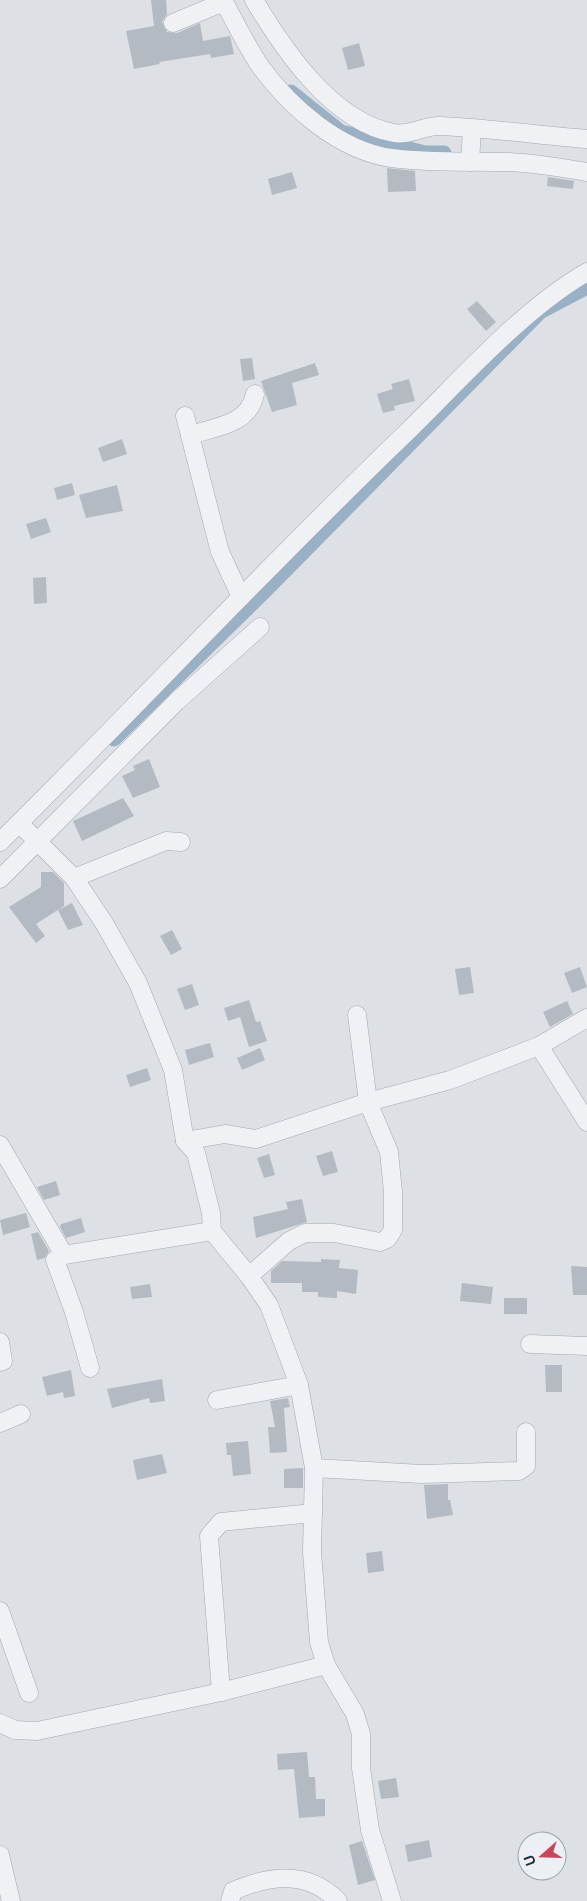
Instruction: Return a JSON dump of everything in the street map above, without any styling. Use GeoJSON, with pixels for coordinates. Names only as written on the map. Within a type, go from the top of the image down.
{"type":"FeatureCollection","features":[{"type":"Feature","properties":{"kind":"street"},"geometry":{"type":"LineString","coordinates":[[254,0],[306,80],[338,105],[368,124],[392,146]]}},
{"type":"Feature","properties":{"kind":"street"},"geometry":{"type":"LineString","coordinates":[[173,23],[223,1],[260,66],[320,126],[347,143],[392,146],[471,160],[506,162],[587,172]]}},
{"type":"Feature","properties":{"kind":"street"},"geometry":{"type":"LineString","coordinates":[[291,99],[306,80]]}},
{"type":"Feature","properties":{"kind":"street"},"geometry":{"type":"LineString","coordinates":[[392,146],[436,126],[472,131],[587,139]]}},
{"type":"Feature","properties":{"kind":"street"},"geometry":{"type":"LineString","coordinates":[[471,160],[472,131]]}},
{"type":"Feature","properties":{"kind":"street"},"geometry":{"type":"LineString","coordinates":[[0,842],[79,764],[354,482],[514,328],[560,289],[587,272]]}},
{"type":"Feature","properties":{"kind":"street"},"geometry":{"type":"LineString","coordinates":[[190,435],[236,421],[247,414],[253,404],[255,394]]}},
{"type":"Feature","properties":{"kind":"street"},"geometry":{"type":"LineString","coordinates":[[185,416],[220,552],[240,597]]}},
{"type":"Feature","properties":{"kind":"street"},"geometry":{"type":"LineString","coordinates":[[0,878],[35,840],[176,702],[260,627]]}},
{"type":"Feature","properties":{"kind":"street"},"geometry":{"type":"LineString","coordinates":[[79,764],[95,781]]}},
{"type":"Feature","properties":{"kind":"street"},"geometry":{"type":"LineString","coordinates":[[20,824],[74,878],[104,923],[138,982],[173,1070],[185,1140],[196,1154],[211,1213],[212,1231],[250,1276],[269,1305],[299,1385],[314,1468],[312,1552],[319,1642],[326,1665],[355,1714],[361,1734],[361,1768],[370,1830],[392,1901]]}},
{"type":"Feature","properties":{"kind":"street"},"geometry":{"type":"LineString","coordinates":[[74,878],[166,841],[182,842]]}},
{"type":"Feature","properties":{"kind":"street"},"geometry":{"type":"LineString","coordinates":[[250,1276],[289,1241],[305,1233],[334,1233],[380,1242],[387,1239],[393,1230],[393,1192],[389,1152],[368,1102],[356,1015]]}},
{"type":"Feature","properties":{"kind":"street"},"geometry":{"type":"LineString","coordinates":[[185,1140],[225,1134],[256,1139],[368,1102],[450,1080],[538,1046],[587,1018]]}},
{"type":"Feature","properties":{"kind":"street"},"geometry":{"type":"LineString","coordinates":[[538,1046],[587,1122]]}},
{"type":"Feature","properties":{"kind":"street"},"geometry":{"type":"LineString","coordinates":[[0,1145],[64,1255]]}},
{"type":"Feature","properties":{"kind":"street"},"geometry":{"type":"LineString","coordinates":[[90,1368],[74,1312],[55,1265],[55,1260],[64,1255],[212,1231]]}},
{"type":"Feature","properties":{"kind":"street"},"geometry":{"type":"LineString","coordinates":[[0,1342],[4,1355],[3,1360],[0,1362]]}},
{"type":"Feature","properties":{"kind":"street"},"geometry":{"type":"LineString","coordinates":[[530,1344],[587,1346]]}},
{"type":"Feature","properties":{"kind":"street"},"geometry":{"type":"LineString","coordinates":[[217,1400],[299,1385]]}},
{"type":"Feature","properties":{"kind":"street"},"geometry":{"type":"LineString","coordinates":[[0,1423],[21,1414]]}},
{"type":"Feature","properties":{"kind":"street"},"geometry":{"type":"LineString","coordinates":[[314,1468],[422,1474],[519,1471],[526,1466],[526,1432]]}},
{"type":"Feature","properties":{"kind":"street"},"geometry":{"type":"LineString","coordinates":[[221,1692],[209,1536],[221,1522],[313,1513]]}},
{"type":"Feature","properties":{"kind":"street"},"geometry":{"type":"LineString","coordinates":[[0,1611],[29,1693]]}},
{"type":"Feature","properties":{"kind":"street"},"geometry":{"type":"LineString","coordinates":[[0,1722],[15,1730],[37,1732],[221,1692],[326,1665]]}},
{"type":"Feature","properties":{"kind":"street"},"geometry":{"type":"LineString","coordinates":[[0,1855],[11,1901]]}},
{"type":"Feature","properties":{"kind":"street"},"geometry":{"type":"LineString","coordinates":[[230,1901],[233,1891],[240,1888],[285,1878],[322,1886],[338,1901]]}},
{"type":"Feature","properties":{"kind":"building"},"geometry":{"type":"Polygon","coordinates":[[[151,0],[166,0],[167,14],[162,22],[167,32],[177,33],[200,23],[203,41],[230,36],[234,54],[211,58],[210,54],[159,62],[160,64],[134,69],[126,31],[154,26],[151,0]]]}},
{"type":"Feature","properties":{"kind":"building"},"geometry":{"type":"Polygon","coordinates":[[[359,43],[365,66],[348,70],[342,48],[359,43]]]}},
{"type":"Feature","properties":{"kind":"building"},"geometry":{"type":"Polygon","coordinates":[[[387,168],[415,171],[416,191],[388,192],[387,168]]]}},
{"type":"Feature","properties":{"kind":"building"},"geometry":{"type":"Polygon","coordinates":[[[292,172],[297,188],[272,195],[268,179],[292,172]]]}},
{"type":"Feature","properties":{"kind":"building"},"geometry":{"type":"Polygon","coordinates":[[[548,177],[574,181],[573,189],[547,186],[548,177]]]}},
{"type":"Feature","properties":{"kind":"building"},"geometry":{"type":"Polygon","coordinates":[[[477,301],[496,322],[486,331],[467,309],[477,301]]]}},
{"type":"Feature","properties":{"kind":"building"},"geometry":{"type":"Polygon","coordinates":[[[252,358],[255,379],[243,381],[240,359],[252,358]]]}},
{"type":"Feature","properties":{"kind":"building"},"geometry":{"type":"Polygon","coordinates":[[[315,363],[319,375],[292,383],[297,405],[272,412],[261,381],[315,363]]]}},
{"type":"Feature","properties":{"kind":"building"},"geometry":{"type":"Polygon","coordinates":[[[409,379],[415,401],[394,406],[395,410],[383,413],[377,394],[393,389],[391,384],[409,379]]]}},
{"type":"Feature","properties":{"kind":"building"},"geometry":{"type":"Polygon","coordinates":[[[122,439],[127,454],[103,462],[98,448],[122,439]]]}},
{"type":"Feature","properties":{"kind":"building"},"geometry":{"type":"Polygon","coordinates":[[[72,483],[75,495],[57,500],[54,488],[72,483]]]}},
{"type":"Feature","properties":{"kind":"building"},"geometry":{"type":"Polygon","coordinates":[[[117,485],[123,511],[86,518],[79,495],[117,485]]]}},
{"type":"Feature","properties":{"kind":"building"},"geometry":{"type":"Polygon","coordinates":[[[46,518],[51,532],[31,539],[26,524],[46,518]]]}},
{"type":"Feature","properties":{"kind":"building"},"geometry":{"type":"Polygon","coordinates":[[[46,577],[47,603],[34,604],[33,578],[46,577]]]}},
{"type":"Feature","properties":{"kind":"building"},"geometry":{"type":"Polygon","coordinates":[[[149,759],[160,787],[133,798],[122,776],[135,770],[133,766],[149,759]]]}},
{"type":"Feature","properties":{"kind":"building"},"geometry":{"type":"Polygon","coordinates":[[[123,798],[134,816],[82,841],[73,821],[123,798]]]}},
{"type":"Feature","properties":{"kind":"building"},"geometry":{"type":"Polygon","coordinates":[[[41,872],[53,872],[64,883],[64,906],[36,924],[45,936],[36,943],[9,907],[41,887],[41,872]]]}},
{"type":"Feature","properties":{"kind":"building"},"geometry":{"type":"Polygon","coordinates":[[[72,903],[83,925],[68,930],[58,910],[72,903]]]}},
{"type":"Feature","properties":{"kind":"building"},"geometry":{"type":"Polygon","coordinates":[[[172,930],[182,949],[171,955],[160,936],[172,930]]]}},
{"type":"Feature","properties":{"kind":"building"},"geometry":{"type":"Polygon","coordinates":[[[470,967],[474,993],[459,995],[455,969],[470,967]]]}},
{"type":"Feature","properties":{"kind":"building"},"geometry":{"type":"Polygon","coordinates":[[[580,967],[587,987],[572,993],[564,973],[580,967]]]}},
{"type":"Feature","properties":{"kind":"building"},"geometry":{"type":"Polygon","coordinates":[[[192,984],[199,1005],[185,1010],[177,989],[192,984]]]}},
{"type":"Feature","properties":{"kind":"building"},"geometry":{"type":"Polygon","coordinates":[[[249,1000],[256,1022],[260,1021],[267,1041],[249,1047],[240,1017],[228,1021],[224,1008],[249,1000]]]}},
{"type":"Feature","properties":{"kind":"building"},"geometry":{"type":"Polygon","coordinates":[[[567,1001],[573,1014],[550,1027],[543,1012],[567,1001]]]}},
{"type":"Feature","properties":{"kind":"building"},"geometry":{"type":"Polygon","coordinates":[[[210,1043],[214,1057],[189,1065],[185,1050],[210,1043]]]}},
{"type":"Feature","properties":{"kind":"building"},"geometry":{"type":"Polygon","coordinates":[[[260,1048],[265,1060],[242,1070],[237,1058],[260,1048]]]}},
{"type":"Feature","properties":{"kind":"building"},"geometry":{"type":"Polygon","coordinates":[[[147,1068],[151,1080],[130,1087],[126,1075],[147,1068]]]}},
{"type":"Feature","properties":{"kind":"building"},"geometry":{"type":"Polygon","coordinates":[[[332,1151],[338,1172],[323,1176],[316,1156],[332,1151]]]}},
{"type":"Feature","properties":{"kind":"building"},"geometry":{"type":"Polygon","coordinates":[[[269,1154],[275,1175],[264,1178],[257,1158],[269,1154]]]}},
{"type":"Feature","properties":{"kind":"building"},"geometry":{"type":"Polygon","coordinates":[[[56,1181],[60,1195],[44,1200],[37,1187],[56,1181]]]}},
{"type":"Feature","properties":{"kind":"building"},"geometry":{"type":"Polygon","coordinates":[[[302,1199],[307,1222],[256,1238],[253,1217],[288,1209],[286,1202],[302,1199]]]}},
{"type":"Feature","properties":{"kind":"building"},"geometry":{"type":"Polygon","coordinates":[[[26,1213],[30,1227],[3,1235],[0,1220],[26,1213]]]}},
{"type":"Feature","properties":{"kind":"building"},"geometry":{"type":"Polygon","coordinates":[[[81,1218],[85,1232],[66,1238],[60,1227],[61,1224],[81,1218]]]}},
{"type":"Feature","properties":{"kind":"building"},"geometry":{"type":"Polygon","coordinates":[[[38,1232],[49,1251],[45,1258],[37,1260],[31,1234],[38,1232]]]}},
{"type":"Feature","properties":{"kind":"building"},"geometry":{"type":"Polygon","coordinates":[[[321,1259],[340,1260],[339,1268],[358,1270],[356,1294],[337,1291],[337,1298],[318,1297],[318,1292],[302,1292],[302,1283],[271,1283],[271,1271],[282,1261],[321,1262],[321,1259]]]}},
{"type":"Feature","properties":{"kind":"building"},"geometry":{"type":"Polygon","coordinates":[[[571,1266],[587,1267],[587,1295],[573,1295],[571,1266]]]}},
{"type":"Feature","properties":{"kind":"building"},"geometry":{"type":"Polygon","coordinates":[[[462,1283],[493,1287],[491,1304],[460,1301],[462,1283]]]}},
{"type":"Feature","properties":{"kind":"building"},"geometry":{"type":"Polygon","coordinates":[[[150,1284],[152,1297],[132,1299],[130,1287],[150,1284]]]}},
{"type":"Feature","properties":{"kind":"building"},"geometry":{"type":"Polygon","coordinates":[[[504,1298],[527,1298],[527,1314],[504,1314],[504,1298]]]}},
{"type":"Feature","properties":{"kind":"building"},"geometry":{"type":"Polygon","coordinates":[[[545,1365],[562,1365],[562,1392],[546,1392],[545,1365]]]}},
{"type":"Feature","properties":{"kind":"building"},"geometry":{"type":"Polygon","coordinates":[[[71,1370],[75,1396],[64,1398],[63,1392],[47,1396],[42,1377],[71,1370]]]}},
{"type":"Feature","properties":{"kind":"building"},"geometry":{"type":"Polygon","coordinates":[[[162,1379],[165,1401],[150,1403],[149,1398],[112,1408],[107,1389],[162,1379]]]}},
{"type":"Feature","properties":{"kind":"building"},"geometry":{"type":"Polygon","coordinates":[[[288,1398],[290,1407],[284,1408],[287,1452],[270,1453],[268,1427],[275,1427],[270,1401],[288,1398]]]}},
{"type":"Feature","properties":{"kind":"building"},"geometry":{"type":"Polygon","coordinates":[[[248,1441],[251,1474],[233,1476],[231,1455],[227,1455],[226,1443],[248,1441]]]}},
{"type":"Feature","properties":{"kind":"building"},"geometry":{"type":"Polygon","coordinates":[[[162,1454],[167,1473],[137,1480],[133,1460],[162,1454]]]}},
{"type":"Feature","properties":{"kind":"building"},"geometry":{"type":"Polygon","coordinates":[[[303,1468],[303,1488],[284,1488],[284,1469],[303,1468]]]}},
{"type":"Feature","properties":{"kind":"building"},"geometry":{"type":"Polygon","coordinates":[[[448,1484],[448,1500],[450,1500],[453,1515],[427,1519],[424,1485],[448,1484]]]}},
{"type":"Feature","properties":{"kind":"building"},"geometry":{"type":"Polygon","coordinates":[[[382,1551],[384,1571],[368,1573],[366,1553],[382,1551]]]}},
{"type":"Feature","properties":{"kind":"building"},"geometry":{"type":"Polygon","coordinates":[[[307,1752],[309,1777],[315,1777],[316,1799],[325,1799],[325,1816],[299,1818],[294,1769],[278,1770],[277,1754],[307,1752]]]}},
{"type":"Feature","properties":{"kind":"building"},"geometry":{"type":"Polygon","coordinates":[[[396,1778],[399,1797],[381,1799],[378,1781],[396,1778]]]}},
{"type":"Feature","properties":{"kind":"building"},"geometry":{"type":"Polygon","coordinates":[[[429,1840],[432,1857],[408,1862],[405,1845],[429,1840]]]}},
{"type":"Feature","properties":{"kind":"building"},"geometry":{"type":"Polygon","coordinates":[[[362,1841],[375,1880],[358,1885],[349,1845],[362,1841]]]}},
{"type":"Feature","properties":{"kind":"waterway"},"geometry":{"type":"LineString","coordinates":[[291,92],[341,132],[425,153],[444,153]]}},
{"type":"Feature","properties":{"kind":"waterway"},"geometry":{"type":"LineString","coordinates":[[114,739],[267,589],[540,312],[587,287]]}}]}
